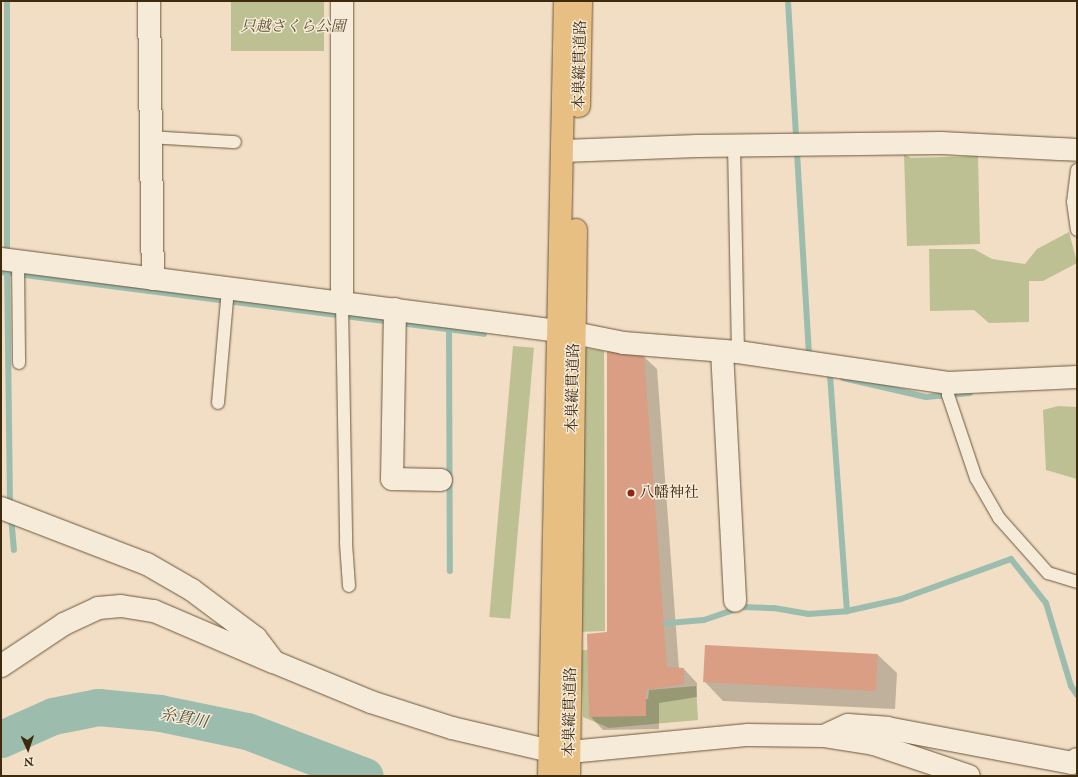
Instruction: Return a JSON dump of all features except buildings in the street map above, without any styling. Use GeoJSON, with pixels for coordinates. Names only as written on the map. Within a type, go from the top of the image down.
{"type":"FeatureCollection","features":[{"type":"Feature","properties":{"kind":"main road","name":"本巣縦貫道路"},"geometry":{"type":"LineString","coordinates":[[565,1],[570,150]]}},
{"type":"Feature","properties":{"kind":"main road","name":"本巣縦貫道路"},"geometry":{"type":"LineString","coordinates":[[569,776],[560,752],[566,332],[570,150],[581,1]]}},
{"type":"Feature","properties":{"kind":"main road","name":"本巣縦貫道路"},"geometry":{"type":"LineString","coordinates":[[549,776],[560,752]]}},
{"type":"Feature","properties":{"kind":"street"},"geometry":{"type":"LineString","coordinates":[[148,1],[153,279]]}},
{"type":"Feature","properties":{"kind":"street"},"geometry":{"type":"LineString","coordinates":[[342,1],[342,303]]}},
{"type":"Feature","properties":{"kind":"street"},"geometry":{"type":"LineString","coordinates":[[570,150],[734,145],[941,143],[1077,150]]}},
{"type":"Feature","properties":{"kind":"street"},"geometry":{"type":"LineString","coordinates":[[10,260],[566,332],[624,343],[730,352],[948,383],[1077,377]]}},
{"type":"Feature","properties":{"kind":"street"},"geometry":{"type":"LineString","coordinates":[[394,310],[392,479],[441,480]]}},
{"type":"Feature","properties":{"kind":"street"},"geometry":{"type":"LineString","coordinates":[[730,352],[735,601]]}},
{"type":"Feature","properties":{"kind":"street"},"geometry":{"type":"LineString","coordinates":[[1,508],[147,564],[192,590],[256,638],[274,662]]}},
{"type":"Feature","properties":{"kind":"street"},"geometry":{"type":"LineString","coordinates":[[1,666],[64,624],[98,608],[121,606],[154,611],[274,662],[423,720],[560,752],[748,735],[823,736],[874,744],[969,776]]}},
{"type":"Feature","properties":{"kind":"street"},"geometry":{"type":"LineString","coordinates":[[823,736],[848,725],[887,728],[1075,766]]}},
{"type":"Feature","properties":{"kind":"lane"},"geometry":{"type":"LineString","coordinates":[[150,137],[235,142]]}},
{"type":"Feature","properties":{"kind":"lane"},"geometry":{"type":"LineString","coordinates":[[730,352],[734,145]]}},
{"type":"Feature","properties":{"kind":"lane"},"geometry":{"type":"LineString","coordinates":[[1077,170],[1073,202],[1077,230]]}},
{"type":"Feature","properties":{"kind":"lane"},"geometry":{"type":"LineString","coordinates":[[10,260],[19,363]]}},
{"type":"Feature","properties":{"kind":"lane"},"geometry":{"type":"LineString","coordinates":[[218,402],[228,288]]}},
{"type":"Feature","properties":{"kind":"lane"},"geometry":{"type":"LineString","coordinates":[[342,303],[346,535],[349,586]]}},
{"type":"Feature","properties":{"kind":"lane"},"geometry":{"type":"LineString","coordinates":[[948,383],[948,395],[976,478],[999,518],[1048,573],[1077,582]]}},
{"type":"Feature","properties":{"kind":"green space","name":"只越さくら公園"},"geometry":{"type":"Polygon","coordinates":[[[231,1],[324,1],[324,51],[231,51],[231,1]]]}},
{"type":"Feature","properties":{"kind":"green space"},"geometry":{"type":"Polygon","coordinates":[[[904,154],[911,158],[978,156],[980,244],[907,246],[904,154]]]}},
{"type":"Feature","properties":{"kind":"green space"},"geometry":{"type":"Polygon","coordinates":[[[1069,232],[1077,263],[1043,281],[1029,281],[1029,322],[989,323],[974,310],[930,311],[929,249],[974,249],[992,259],[1025,264],[1037,249],[1069,232]]]}},
{"type":"Feature","properties":{"kind":"green space"},"geometry":{"type":"Polygon","coordinates":[[[513,346],[534,348],[510,619],[489,617],[513,346]]]}},
{"type":"Feature","properties":{"kind":"green space"},"geometry":{"type":"Polygon","coordinates":[[[585,348],[604,351],[605,631],[578,632],[585,348]]]}},
{"type":"Feature","properties":{"kind":"green space"},"geometry":{"type":"Polygon","coordinates":[[[1058,406],[1077,407],[1077,479],[1046,470],[1043,410],[1058,406]]]}},
{"type":"Feature","properties":{"kind":"green space"},"geometry":{"type":"Polygon","coordinates":[[[581,650],[614,651],[616,700],[648,699],[649,690],[696,686],[698,720],[609,728],[583,717],[581,650]]]}},
{"type":"Feature","properties":{"kind":"waterway"},"geometry":{"type":"LineString","coordinates":[[7,1],[7,260],[10,507]]}},
{"type":"Feature","properties":{"kind":"waterway"},"geometry":{"type":"LineString","coordinates":[[788,1],[809,359]]}},
{"type":"Feature","properties":{"kind":"waterway"},"geometry":{"type":"LineString","coordinates":[[1,272],[484,334]]}},
{"type":"Feature","properties":{"kind":"waterway"},"geometry":{"type":"LineString","coordinates":[[449,328],[450,571]]}},
{"type":"Feature","properties":{"kind":"waterway"},"geometry":{"type":"LineString","coordinates":[[830,375],[847,611]]}},
{"type":"Feature","properties":{"kind":"waterway"},"geometry":{"type":"LineString","coordinates":[[843,378],[926,397],[970,393]]}},
{"type":"Feature","properties":{"kind":"waterway"},"geometry":{"type":"LineString","coordinates":[[11,516],[14,550]]}},
{"type":"Feature","properties":{"kind":"waterway"},"geometry":{"type":"LineString","coordinates":[[657,624],[704,620],[741,607],[774,608],[808,614],[847,611],[901,599],[1011,559],[1046,603],[1071,686],[1077,695]]}},
{"type":"Feature","properties":{"kind":"waterway","name":"糸貫川"},"geometry":{"type":"LineString","coordinates":[[1,739],[53,716],[98,707],[160,713],[247,731],[365,776]]}},
{"type":"Feature","properties":{"kind":"place","name":"八幡神社"},"geometry":{"type":"Point","coordinates":[631,493]}}]}
